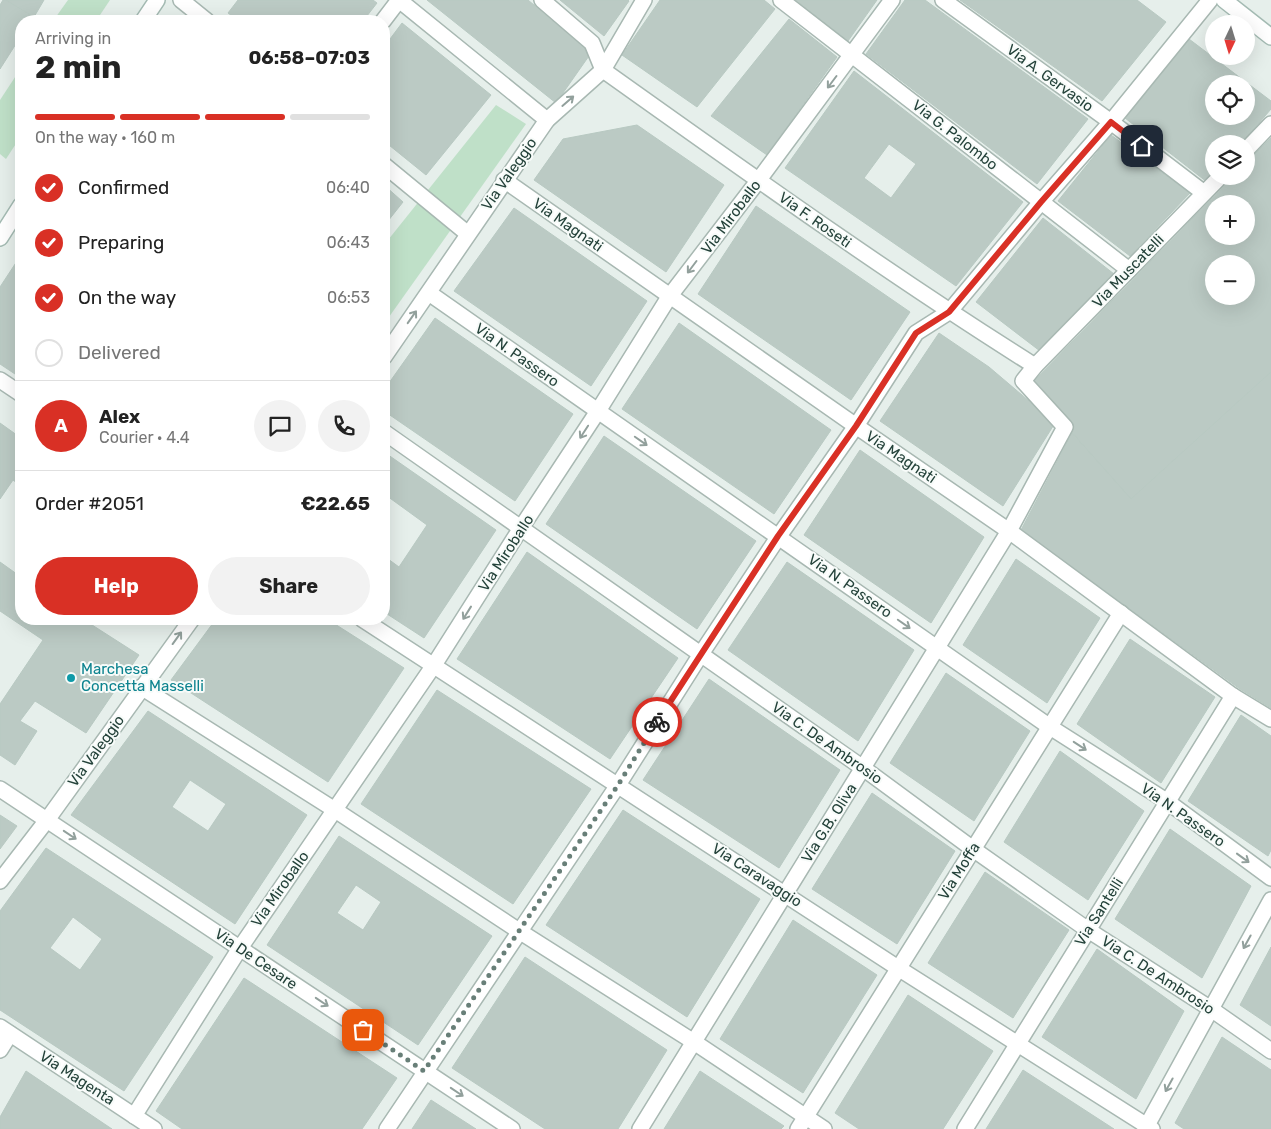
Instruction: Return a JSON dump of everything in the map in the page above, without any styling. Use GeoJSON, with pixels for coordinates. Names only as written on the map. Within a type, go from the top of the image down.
{"type":"FeatureCollection","features":[{"type":"Feature","properties":{"kind":"street"},"geometry":{"type":"LineString","coordinates":[[147,15],[157,0]]}},
{"type":"Feature","properties":{"kind":"street"},"geometry":{"type":"LineString","coordinates":[[181,0],[200,15]]}},
{"type":"Feature","properties":{"kind":"street"},"geometry":{"type":"LineString","coordinates":[[387,15],[399,0],[547,120]]}},
{"type":"Feature","properties":{"kind":"street"},"geometry":{"type":"LineString","coordinates":[[542,0],[592,43],[603,70]]}},
{"type":"Feature","properties":{"kind":"street","name":"Via Valeggio"},"geometry":{"type":"LineString","coordinates":[[390,343],[429,293],[504,180],[547,120],[603,70],[644,0]]}},
{"type":"Feature","properties":{"kind":"street","name":"Via G. Palombo"},"geometry":{"type":"LineString","coordinates":[[781,0],[1129,270]]}},
{"type":"Feature","properties":{"kind":"street","name":"Via Miroballo"},"geometry":{"type":"LineString","coordinates":[[134,1116],[240,948],[434,665],[670,297],[892,0]]}},
{"type":"Feature","properties":{"kind":"street","name":"Via A. Gervasio"},"geometry":{"type":"LineString","coordinates":[[944,0],[1111,122],[1204,193]]}},
{"type":"Feature","properties":{"kind":"street"},"geometry":{"type":"LineString","coordinates":[[387,1129],[424,1071],[618,785],[778,536],[856,426],[916,333],[949,312],[1111,122],[1210,0]]}},
{"type":"Feature","properties":{"kind":"street"},"geometry":{"type":"LineString","coordinates":[[1224,0],[1271,37]]}},
{"type":"Feature","properties":{"kind":"street","name":"Via F. Roseti"},"geometry":{"type":"LineString","coordinates":[[603,70],[758,181],[949,312],[1035,366]]}},
{"type":"Feature","properties":{"kind":"street"},"geometry":{"type":"LineString","coordinates":[[1255,141],[1271,124]]}},
{"type":"Feature","properties":{"kind":"street"},"geometry":{"type":"LineString","coordinates":[[390,170],[468,234]]}},
{"type":"Feature","properties":{"kind":"street","name":"Via Magnati"},"geometry":{"type":"LineString","coordinates":[[504,180],[670,297],[1010,531],[1233,696],[1271,719]]}},
{"type":"Feature","properties":{"kind":"street","name":"Via Muscatelli"},"geometry":{"type":"LineString","coordinates":[[1035,366],[1212,185]]}},
{"type":"Feature","properties":{"kind":"street"},"geometry":{"type":"LineString","coordinates":[[0,238],[15,215]]}},
{"type":"Feature","properties":{"kind":"street","name":"Via N. Passero"},"geometry":{"type":"LineString","coordinates":[[429,293],[1050,726],[1168,802],[1271,878]]}},
{"type":"Feature","properties":{"kind":"street","name":"Via G.B. Oliva"},"geometry":{"type":"LineString","coordinates":[[640,1129],[1010,531],[1065,427],[1023,381],[1035,366]]}},
{"type":"Feature","properties":{"kind":"street"},"geometry":{"type":"LineString","coordinates":[[0,380],[15,390]]}},
{"type":"Feature","properties":{"kind":"street","name":"Via C. De Ambrosio"},"geometry":{"type":"LineString","coordinates":[[390,436],[863,768],[1088,930],[1211,1009],[1271,1051]]}},
{"type":"Feature","properties":{"kind":"street","name":"Via Moffa"},"geometry":{"type":"LineString","coordinates":[[802,1123],[1121,613]]}},
{"type":"Feature","properties":{"kind":"street","name":"Via Valeggio"},"geometry":{"type":"LineString","coordinates":[[0,882],[188,625]]}},
{"type":"Feature","properties":{"kind":"street","name":"Via Caravaggio"},"geometry":{"type":"LineString","coordinates":[[371,625],[898,968],[1148,1128]]}},
{"type":"Feature","properties":{"kind":"street"},"geometry":{"type":"LineString","coordinates":[[142,687],[694,1042],[802,1123],[824,1129]]}},
{"type":"Feature","properties":{"kind":"street","name":"Via Santelli"},"geometry":{"type":"LineString","coordinates":[[965,1129],[1233,696]]}},
{"type":"Feature","properties":{"kind":"street","name":"Via De Cesare"},"geometry":{"type":"LineString","coordinates":[[0,789],[512,1129]]}},
{"type":"Feature","properties":{"kind":"street"},"geometry":{"type":"LineString","coordinates":[[1148,1128],[1271,900]]}},
{"type":"Feature","properties":{"kind":"street"},"geometry":{"type":"LineString","coordinates":[[0,1050],[5,1031]]}},
{"type":"Feature","properties":{"kind":"street","name":"Via Magenta"},"geometry":{"type":"LineString","coordinates":[[5,1031],[154,1129]]}},
{"type":"Feature","properties":{"kind":"green space"},"geometry":{"type":"Polygon","coordinates":[[[68,0],[110,0],[100,15],[57,15],[68,0]]]}},
{"type":"Feature","properties":{"kind":"green space"},"geometry":{"type":"Polygon","coordinates":[[[15,77],[15,145],[6,159],[0,154],[0,100],[15,77]]]}},
{"type":"Feature","properties":{"kind":"green space"},"geometry":{"type":"Polygon","coordinates":[[[496,105],[526,124],[390,316],[390,238],[496,105]]]}},
{"type":"Feature","properties":{"kind":"building"},"geometry":{"type":"Polygon","coordinates":[[[3,0],[6,0],[31,15],[15,15],[15,45],[0,69],[0,5],[3,0]]]}},
{"type":"Feature","properties":{"kind":"building"},"geometry":{"type":"Polygon","coordinates":[[[6,0],[44,0],[35,15],[31,15],[6,0]]]}},
{"type":"Feature","properties":{"kind":"building"},"geometry":{"type":"Polygon","coordinates":[[[238,0],[373,0],[377,3],[368,15],[231,15],[228,13],[238,0]]]}},
{"type":"Feature","properties":{"kind":"building"},"geometry":{"type":"Polygon","coordinates":[[[427,0],[528,0],[591,53],[556,103],[427,0]]]}},
{"type":"Feature","properties":{"kind":"building"},"geometry":{"type":"Polygon","coordinates":[[[560,0],[628,0],[629,1],[604,36],[560,0]]]}},
{"type":"Feature","properties":{"kind":"building"},"geometry":{"type":"Polygon","coordinates":[[[660,0],[764,0],[775,9],[697,107],[622,55],[660,0]]]}},
{"type":"Feature","properties":{"kind":"building"},"geometry":{"type":"Polygon","coordinates":[[[796,0],[877,0],[848,41],[796,0]]]}},
{"type":"Feature","properties":{"kind":"building"},"geometry":{"type":"Polygon","coordinates":[[[905,0],[925,0],[1088,119],[1037,184],[866,54],[905,0]]]}},
{"type":"Feature","properties":{"kind":"building"},"geometry":{"type":"Polygon","coordinates":[[[960,0],[1137,0],[1166,22],[1102,101],[960,0]]]}},
{"type":"Feature","properties":{"kind":"building"},"geometry":{"type":"Polygon","coordinates":[[[789,19],[837,57],[767,155],[711,116],[789,19]]]}},
{"type":"Feature","properties":{"kind":"building"},"geometry":{"type":"Polygon","coordinates":[[[402,23],[491,95],[426,175],[390,146],[390,39],[402,23]]]}},
{"type":"Feature","properties":{"kind":"building"},"geometry":{"type":"Polygon","coordinates":[[[1189,39],[1205,51],[1205,65],[1223,65],[1237,75],[1205,75],[1205,125],[1255,125],[1255,89],[1271,101],[1271,109],[1249,135],[1205,135],[1205,180],[1125,118],[1189,39]]]}},
{"type":"Feature","properties":{"kind":"building"},"geometry":{"type":"Polygon","coordinates":[[[854,71],[1023,202],[956,286],[785,168],[854,71]],[[889,144],[864,178],[891,198],[916,164],[889,144]]]}},
{"type":"Feature","properties":{"kind":"building"},"geometry":{"type":"Polygon","coordinates":[[[637,125],[724,185],[666,272],[534,180],[563,139],[637,125]]]}},
{"type":"Feature","properties":{"kind":"building"},"geometry":{"type":"Polygon","coordinates":[[[1111,135],[1190,193],[1130,256],[1058,201],[1111,135]]]}},
{"type":"Feature","properties":{"kind":"building"},"geometry":{"type":"Polygon","coordinates":[[[1271,138],[1271,372],[1131,499],[1030,385],[1205,206],[1205,245],[1255,245],[1255,195],[1215,195],[1225,185],[1255,185],[1255,154],[1271,138]]]}},
{"type":"Feature","properties":{"kind":"building"},"geometry":{"type":"Polygon","coordinates":[[[390,190],[403,202],[390,218],[390,190]]]}},
{"type":"Feature","properties":{"kind":"building"},"geometry":{"type":"Polygon","coordinates":[[[756,206],[910,312],[851,400],[698,294],[756,206]]]}},
{"type":"Feature","properties":{"kind":"building"},"geometry":{"type":"Polygon","coordinates":[[[514,208],[647,301],[591,386],[454,291],[514,208]]]}},
{"type":"Feature","properties":{"kind":"building"},"geometry":{"type":"Polygon","coordinates":[[[1043,218],[1114,274],[1040,351],[976,302],[1043,218]]]}},
{"type":"Feature","properties":{"kind":"building"},"geometry":{"type":"Polygon","coordinates":[[[15,264],[15,374],[0,364],[0,287],[15,264]]]}},
{"type":"Feature","properties":{"kind":"building"},"geometry":{"type":"Polygon","coordinates":[[[435,318],[573,414],[515,501],[390,415],[390,382],[435,318]]]}},
{"type":"Feature","properties":{"kind":"building"},"geometry":{"type":"Polygon","coordinates":[[[679,323],[831,430],[774,514],[622,409],[679,323]]]}},
{"type":"Feature","properties":{"kind":"building"},"geometry":{"type":"Polygon","coordinates":[[[939,333],[989,367],[1055,423],[1003,506],[880,421],[939,333]]]}},
{"type":"Feature","properties":{"kind":"building"},"geometry":{"type":"Polygon","coordinates":[[[1271,372],[1271,708],[1240,689],[1021,530],[1072,433],[1131,499],[1271,372]]]}},
{"type":"Feature","properties":{"kind":"building"},"geometry":{"type":"Polygon","coordinates":[[[0,423],[15,434],[15,482],[13,480],[0,499],[0,423]]]}},
{"type":"Feature","properties":{"kind":"building"},"geometry":{"type":"Polygon","coordinates":[[[604,436],[756,541],[697,629],[546,524],[604,436]]]}},
{"type":"Feature","properties":{"kind":"building"},"geometry":{"type":"Polygon","coordinates":[[[860,450],[984,537],[931,623],[804,535],[860,450]]]}},
{"type":"Feature","properties":{"kind":"building"},"geometry":{"type":"Polygon","coordinates":[[[390,456],[496,530],[424,638],[390,616],[390,560],[399,567],[427,525],[390,498],[390,456]]]}},
{"type":"Feature","properties":{"kind":"building"},"geometry":{"type":"Polygon","coordinates":[[[527,552],[678,658],[610,759],[457,659],[527,552]]]}},
{"type":"Feature","properties":{"kind":"building"},"geometry":{"type":"Polygon","coordinates":[[[1016,559],[1100,618],[1047,703],[963,645],[1016,559]]]}},
{"type":"Feature","properties":{"kind":"building","name":"Marchesa Concetta Masselli"},"geometry":{"type":"Polygon","coordinates":[[[0,562],[15,573],[15,621],[0,611],[0,562]]]}},
{"type":"Feature","properties":{"kind":"building"},"geometry":{"type":"Polygon","coordinates":[[[787,562],[914,650],[858,741],[728,650],[787,562]]]}},
{"type":"Feature","properties":{"kind":"building","name":"Marchesa Concetta Masselli"},"geometry":{"type":"Polygon","coordinates":[[[21,625],[92,625],[139,655],[86,733],[35,701],[20,721],[37,731],[15,765],[0,755],[0,704],[43,640],[21,625]]]}},
{"type":"Feature","properties":{"kind":"building"},"geometry":{"type":"Polygon","coordinates":[[[212,625],[336,625],[404,668],[328,782],[171,680],[212,625]]]}},
{"type":"Feature","properties":{"kind":"building"},"geometry":{"type":"Polygon","coordinates":[[[1130,639],[1215,697],[1161,783],[1077,724],[1130,639]]]}},
{"type":"Feature","properties":{"kind":"building"},"geometry":{"type":"Polygon","coordinates":[[[946,673],[1030,731],[974,821],[890,763],[946,673]]]}},
{"type":"Feature","properties":{"kind":"building"},"geometry":{"type":"Polygon","coordinates":[[[709,679],[840,770],[779,868],[643,780],[709,679]]]}},
{"type":"Feature","properties":{"kind":"building"},"geometry":{"type":"Polygon","coordinates":[[[437,690],[591,789],[513,904],[361,804],[437,690]]]}},
{"type":"Feature","properties":{"kind":"building"},"geometry":{"type":"Polygon","coordinates":[[[148,711],[307,815],[235,924],[71,815],[148,711]],[[190,780],[172,807],[208,831],[226,804],[190,780]]]}},
{"type":"Feature","properties":{"kind":"building"},"geometry":{"type":"Polygon","coordinates":[[[1241,715],[1271,736],[1271,850],[1268,856],[1188,801],[1241,715]]]}},
{"type":"Feature","properties":{"kind":"building"},"geometry":{"type":"Polygon","coordinates":[[[1060,751],[1144,811],[1088,900],[1004,842],[1060,751]]]}},
{"type":"Feature","properties":{"kind":"building"},"geometry":{"type":"Polygon","coordinates":[[[872,793],[955,851],[897,944],[812,889],[872,793]]]}},
{"type":"Feature","properties":{"kind":"building"},"geometry":{"type":"Polygon","coordinates":[[[623,810],[760,899],[687,1017],[546,925],[623,810]]]}},
{"type":"Feature","properties":{"kind":"building"},"geometry":{"type":"Polygon","coordinates":[[[0,815],[17,826],[0,849],[0,815]]]}},
{"type":"Feature","properties":{"kind":"building"},"geometry":{"type":"Polygon","coordinates":[[[1170,829],[1251,886],[1202,978],[1115,919],[1170,829]]]}},
{"type":"Feature","properties":{"kind":"building"},"geometry":{"type":"Polygon","coordinates":[[[339,836],[492,936],[418,1045],[267,945],[339,836]],[[356,885],[337,913],[363,930],[381,902],[356,885]]]}},
{"type":"Feature","properties":{"kind":"building"},"geometry":{"type":"Polygon","coordinates":[[[46,848],[213,957],[124,1091],[0,1010],[0,911],[46,848]],[[73,917],[50,948],[80,970],[102,939],[73,917]]]}},
{"type":"Feature","properties":{"kind":"building"},"geometry":{"type":"Polygon","coordinates":[[[985,872],[1069,930],[1013,1018],[928,963],[985,872]]]}},
{"type":"Feature","properties":{"kind":"building"},"geometry":{"type":"Polygon","coordinates":[[[793,920],[877,975],[803,1093],[720,1039],[793,920]]]}},
{"type":"Feature","properties":{"kind":"building"},"geometry":{"type":"Polygon","coordinates":[[[1271,947],[1271,1026],[1240,1005],[1271,947]]]}},
{"type":"Feature","properties":{"kind":"building"},"geometry":{"type":"Polygon","coordinates":[[[1097,949],[1184,1011],[1136,1099],[1042,1037],[1097,949]]]}},
{"type":"Feature","properties":{"kind":"building"},"geometry":{"type":"Polygon","coordinates":[[[525,957],[667,1050],[618,1129],[545,1129],[452,1068],[525,957]]]}},
{"type":"Feature","properties":{"kind":"building"},"geometry":{"type":"Polygon","coordinates":[[[244,978],[397,1078],[362,1129],[182,1129],[156,1111],[244,978]]]}},
{"type":"Feature","properties":{"kind":"building"},"geometry":{"type":"Polygon","coordinates":[[[908,995],[993,1051],[943,1129],[859,1129],[835,1113],[908,995]]]}},
{"type":"Feature","properties":{"kind":"building"},"geometry":{"type":"Polygon","coordinates":[[[1222,1037],[1271,1070],[1271,1129],[1184,1129],[1175,1123],[1222,1037]]]}},
{"type":"Feature","properties":{"kind":"building"},"geometry":{"type":"Polygon","coordinates":[[[1023,1070],[1114,1129],[986,1129],[1023,1070]]]}},
{"type":"Feature","properties":{"kind":"building"},"geometry":{"type":"Polygon","coordinates":[[[26,1071],[112,1129],[0,1129],[0,1117],[26,1071]]]}},
{"type":"Feature","properties":{"kind":"building"},"geometry":{"type":"Polygon","coordinates":[[[700,1071],[784,1126],[781,1129],[664,1129],[700,1071]]]}},
{"type":"Feature","properties":{"kind":"building"},"geometry":{"type":"Polygon","coordinates":[[[431,1100],[476,1129],[412,1129],[431,1100]]]}},
{"type":"Feature","properties":{"kind":"way so far"},"geometry":{"type":"LineString","coordinates":[[363,1030],[424,1071],[618,785],[657,722]]}},
{"type":"Feature","properties":{"kind":"place","name":"Marchesa Concetta Masselli"},"geometry":{"type":"Point","coordinates":[71,678]}},
{"type":"Feature","properties":{"kind":"route"},"geometry":{"type":"LineString","coordinates":[[657,722],[778,536],[856,426],[916,333],[949,312],[1111,122],[1142,146]]}}]}
